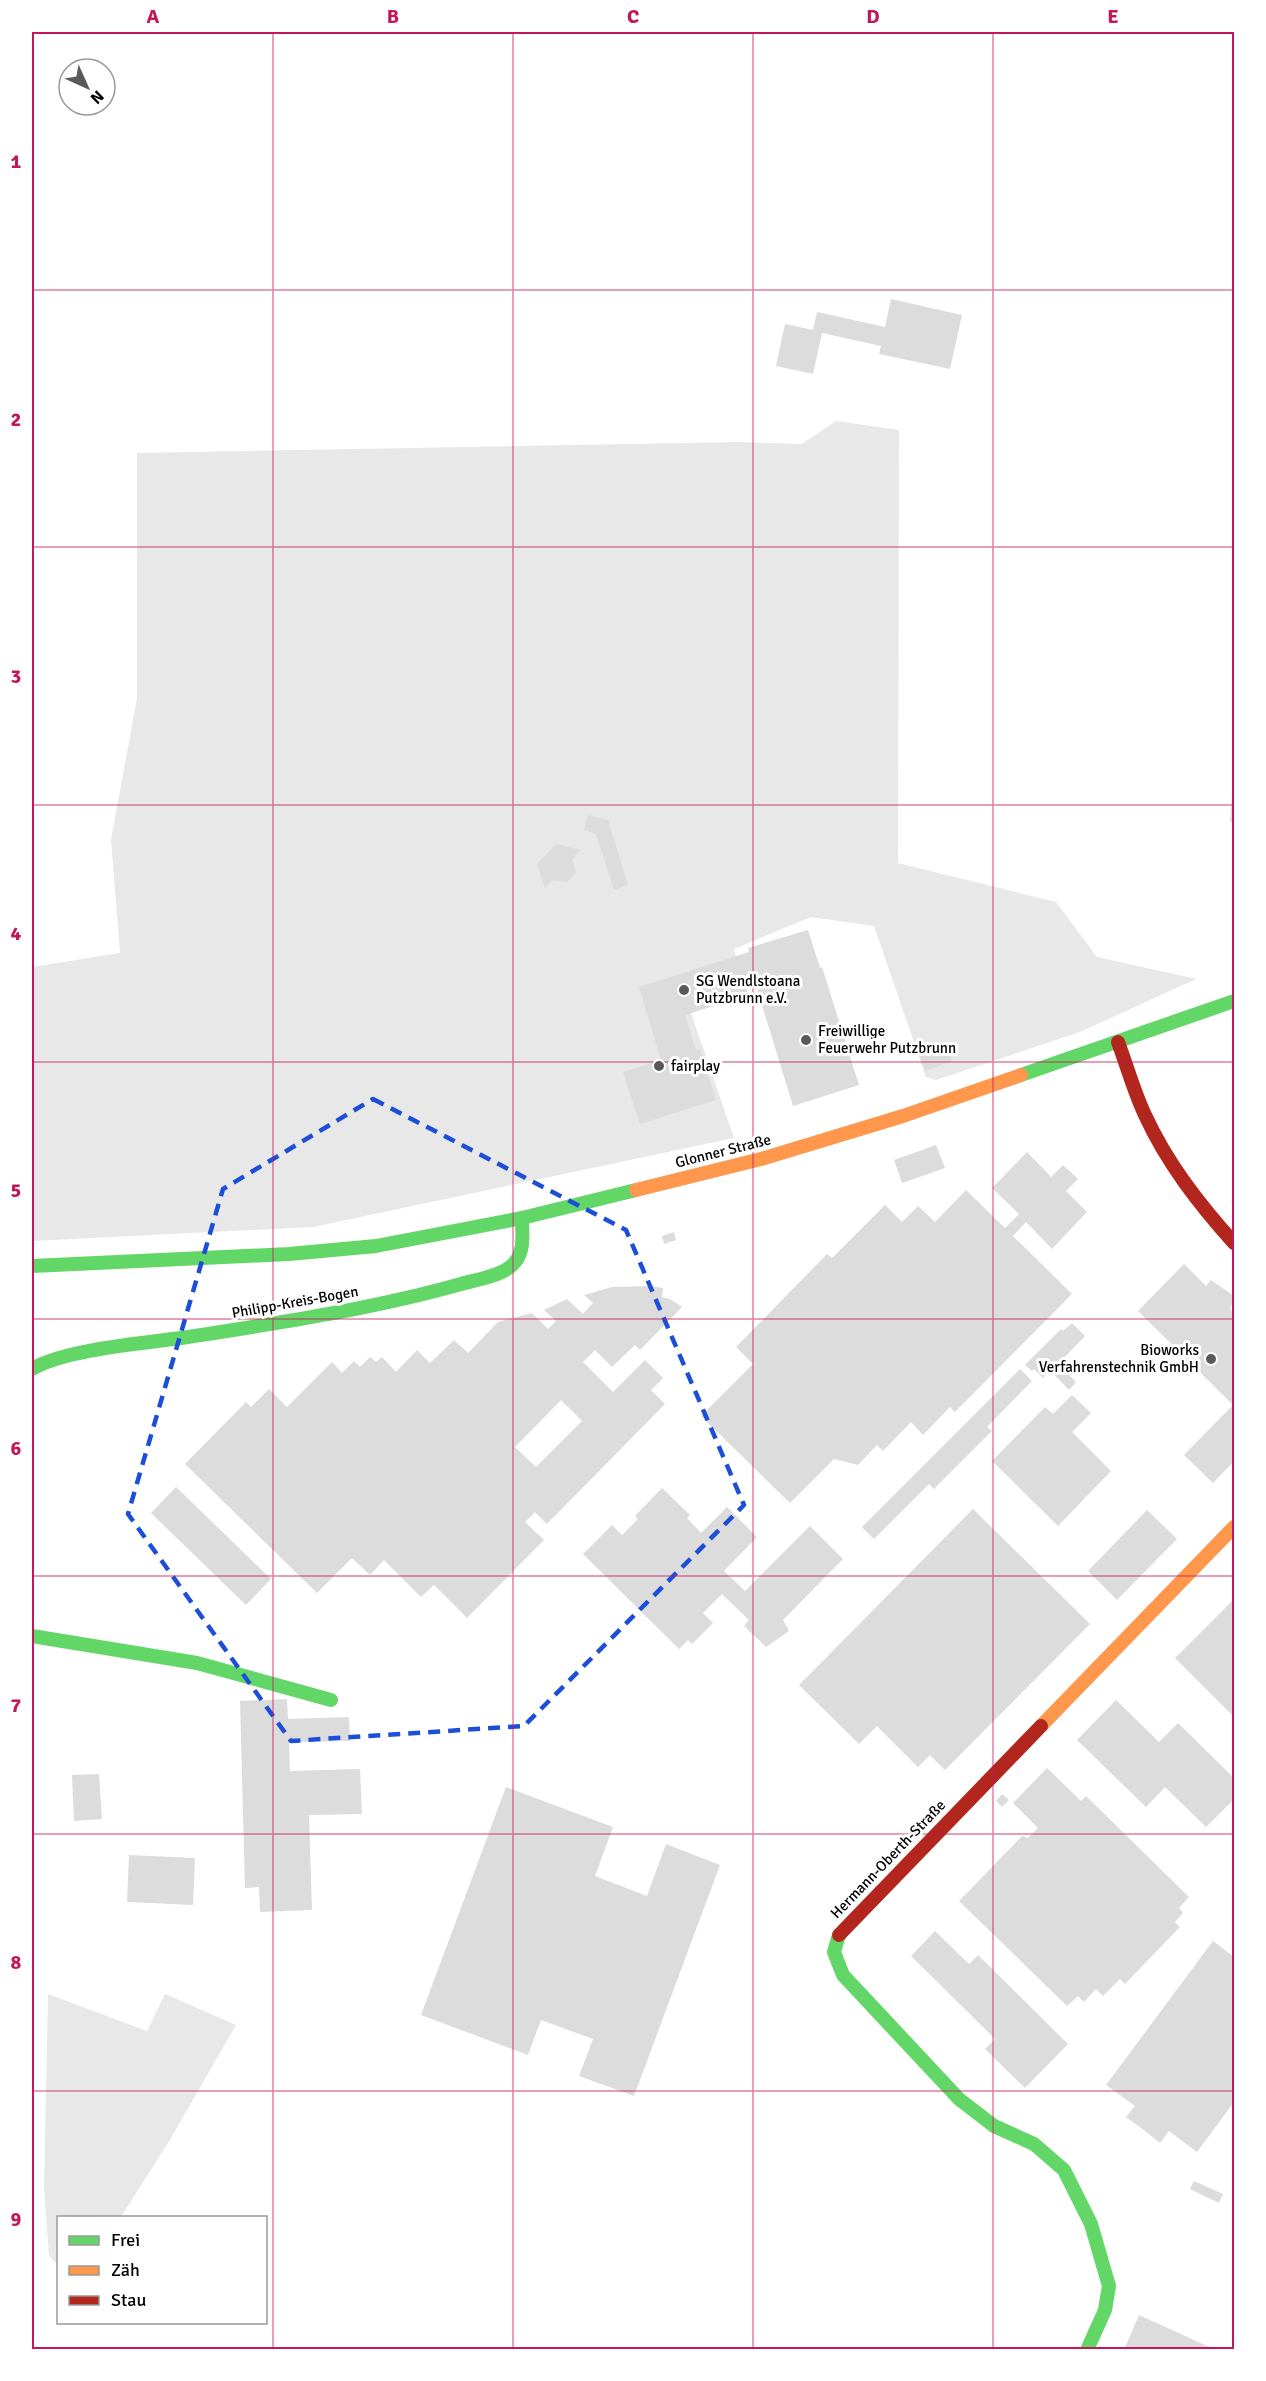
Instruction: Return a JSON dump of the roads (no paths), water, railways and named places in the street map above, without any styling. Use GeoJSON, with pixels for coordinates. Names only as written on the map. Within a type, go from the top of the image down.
{"type":"FeatureCollection","features":[{"type":"Feature","properties":{"kind":"street","name":"Glonner Straße"},"geometry":{"type":"LineString","coordinates":[[32,1266],[289,1254],[376,1246],[522,1218],[761,1159],[903,1116],[1234,1001]]}},
{"type":"Feature","properties":{"kind":"street"},"geometry":{"type":"LineString","coordinates":[[1118,1042],[1144,1114],[1158,1142],[1199,1202],[1234,1243]]}},
{"type":"Feature","properties":{"kind":"street","name":"Philipp-Kreis-Bogen"},"geometry":{"type":"LineString","coordinates":[[32,1369],[45,1360],[94,1351],[300,1320],[449,1287],[505,1271],[515,1263],[521,1252],[522,1218]]}},
{"type":"Feature","properties":{"kind":"street","name":"Hermann-Oberth-Straße"},"geometry":{"type":"LineString","coordinates":[[1087,2349],[1105,2310],[1109,2286],[1090,2223],[1064,2170],[1034,2144],[994,2126],[958,2099],[843,1975],[833,1957],[833,1944],[842,1930],[1234,1527]]}},
{"type":"Feature","properties":{"kind":"street"},"geometry":{"type":"LineString","coordinates":[[32,1636],[197,1663],[331,1700]]}},
{"type":"Feature","properties":{"kind":"place","name":"SG Wendlstoana Putzbrunn e.V."},"geometry":{"type":"Point","coordinates":[684,990]}},
{"type":"Feature","properties":{"kind":"place","name":"Freiwillige Feuerwehr Putzbrunn"},"geometry":{"type":"Point","coordinates":[806,1040]}},
{"type":"Feature","properties":{"kind":"place","name":"fairplay"},"geometry":{"type":"Point","coordinates":[659,1066]}},
{"type":"Feature","properties":{"kind":"place","name":"Bioworks Verfahrenstechnik GmbH"},"geometry":{"type":"Point","coordinates":[1211,1359]}}]}
